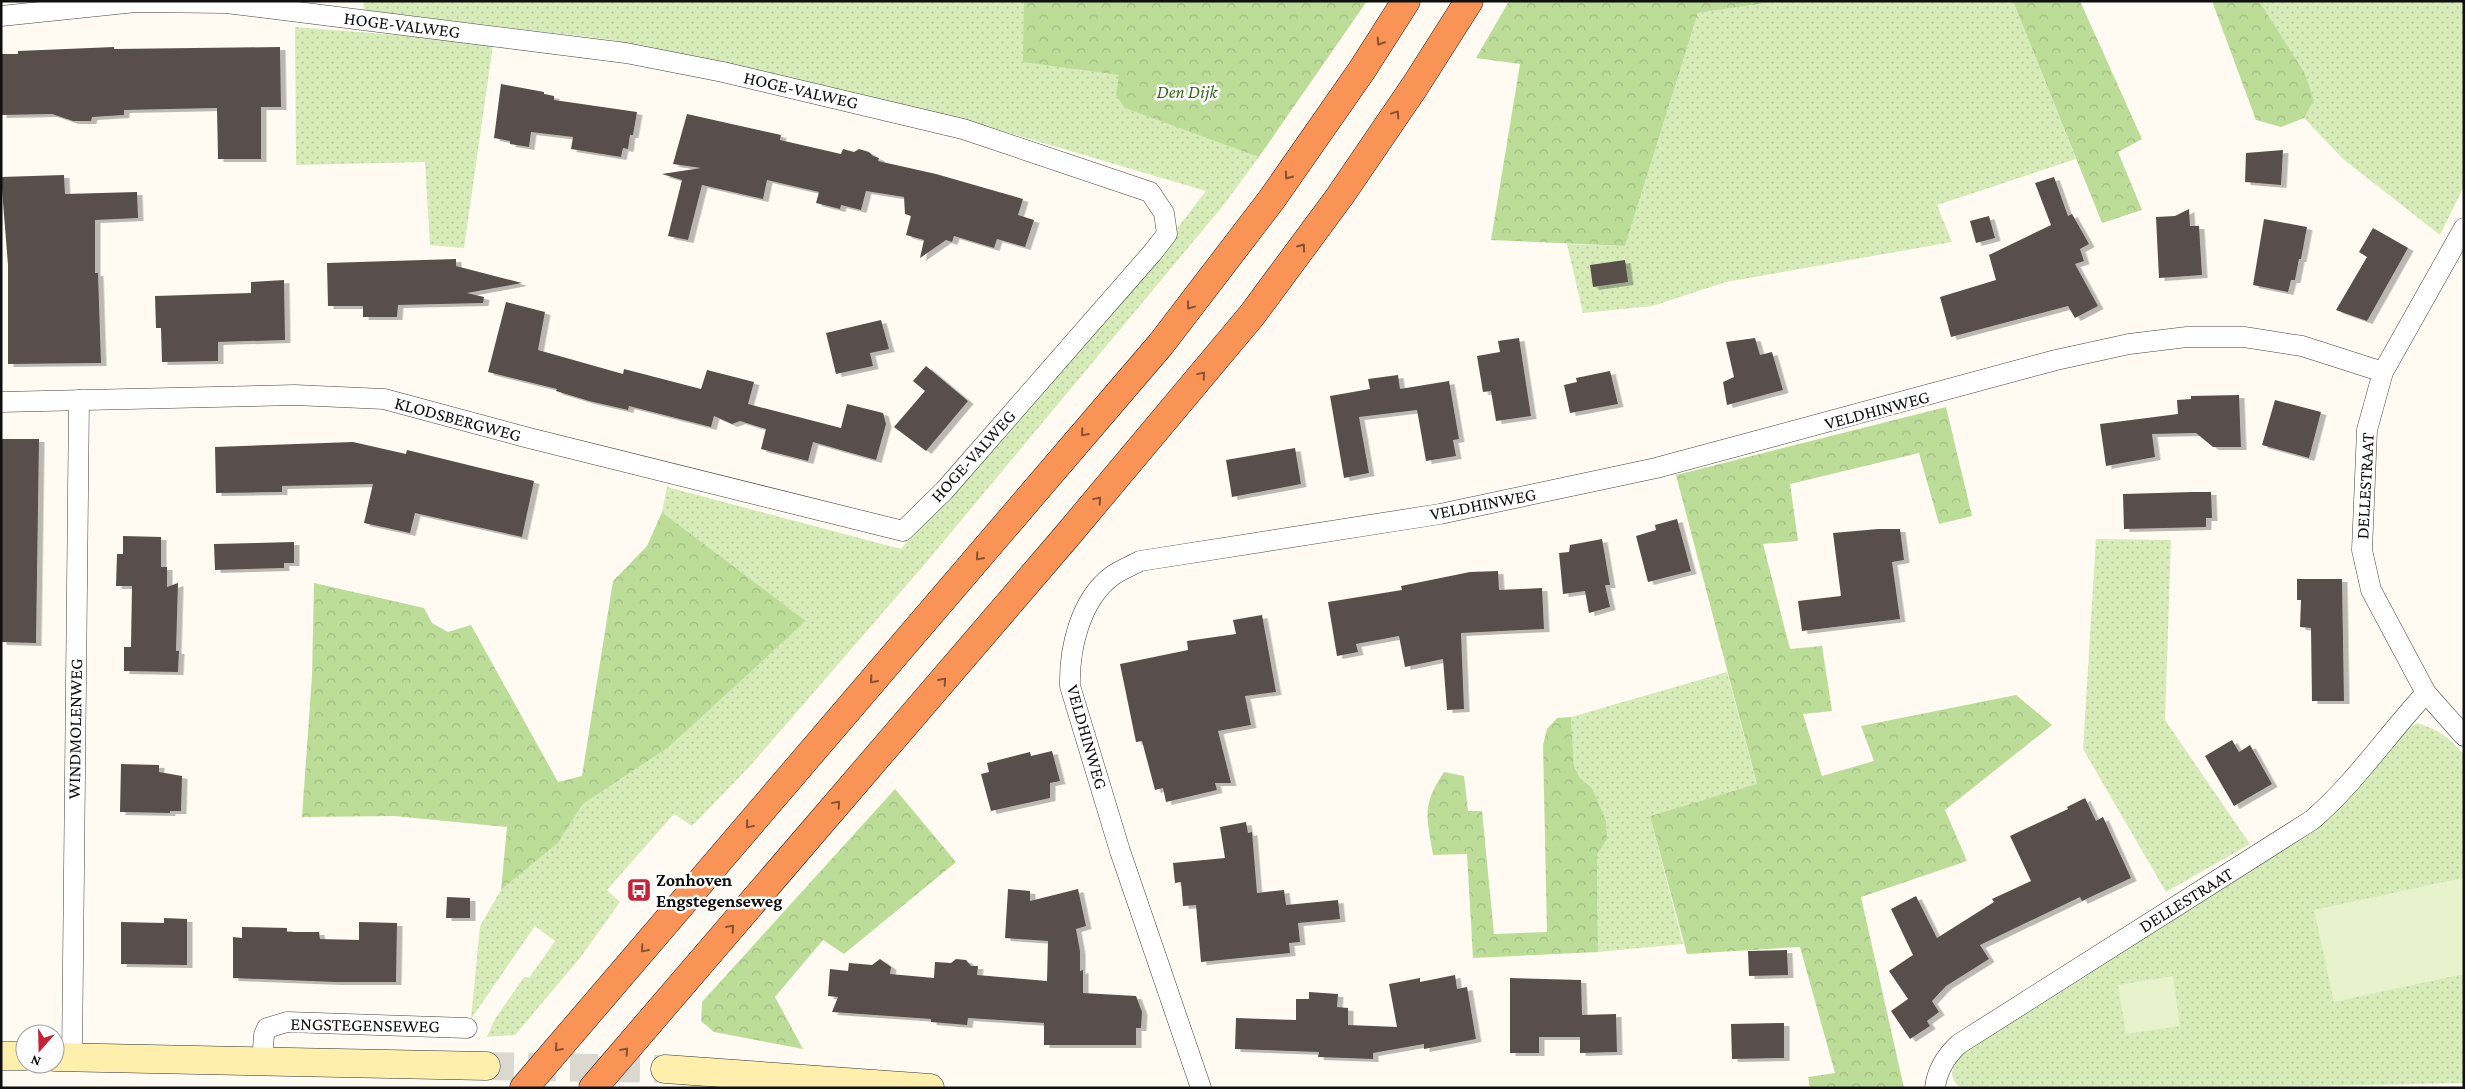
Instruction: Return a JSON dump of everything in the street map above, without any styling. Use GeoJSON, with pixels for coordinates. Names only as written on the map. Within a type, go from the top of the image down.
{"type":"FeatureCollection","features":[{"type":"Feature","properties":{"kind":"highway"},"geometry":{"type":"LineString","coordinates":[[524,1088],[1161,344],[1272,199],[1362,70],[1406,1]]}},
{"type":"Feature","properties":{"kind":"highway"},"geometry":{"type":"LineString","coordinates":[[593,1088],[1066,537],[1252,315],[1345,188],[1415,86],[1469,1]]}},
{"type":"Feature","properties":{"kind":"street","name":"HOGE-VALWEG"},"geometry":{"type":"LineString","coordinates":[[1,16],[136,2],[226,3],[626,53],[723,72],[963,129],[1150,192],[1164,213],[1166,234],[1158,246],[944,491],[904,532]]}},
{"type":"Feature","properties":{"kind":"street","name":"DELLESTRAAT"},"geometry":{"type":"LineString","coordinates":[[2464,228],[2383,372],[2367,430],[2362,550],[2371,590],[2426,694],[2464,736]]}},
{"type":"Feature","properties":{"kind":"street","name":"VELDHINWEG"},"geometry":{"type":"LineString","coordinates":[[1202,1088],[1120,851],[1070,686],[1070,664],[1077,632],[1090,600],[1111,577],[1140,562],[1440,514],[1656,468],[2056,360],[2129,344],[2187,337],[2244,337],[2302,346],[2383,372]]}},
{"type":"Feature","properties":{"kind":"street","name":"KLODSBERGWEG"},"geometry":{"type":"LineString","coordinates":[[1,402],[295,395],[384,399],[904,532]]}},
{"type":"Feature","properties":{"kind":"street","name":"WINDMOLENWEG"},"geometry":{"type":"LineString","coordinates":[[65,1024],[79,400]]}},
{"type":"Feature","properties":{"kind":"street","name":"DELLESTRAAT"},"geometry":{"type":"LineString","coordinates":[[1935,1088],[1941,1066],[1950,1052],[1959,1044],[2312,820],[2337,798],[2404,717],[2426,694]]}},
{"type":"Feature","properties":{"kind":"street","name":"ENGSTEGENSEWEG"},"geometry":{"type":"LineString","coordinates":[[262,1061],[264,1035],[267,1028],[287,1022],[467,1028]]}},
{"type":"Feature","properties":{"kind":"street"},"geometry":{"type":"LineString","coordinates":[[1,1056],[15,1056]]}},
{"type":"Feature","properties":{"kind":"street"},"geometry":{"type":"LineString","coordinates":[[65,1057],[486,1066]]}},
{"type":"Feature","properties":{"kind":"street"},"geometry":{"type":"LineString","coordinates":[[665,1069],[930,1088]]}},
{"type":"Feature","properties":{"kind":"green space","name":"Den Dijk"},"geometry":{"type":"Polygon","coordinates":[[[363,1],[1352,1],[1255,156],[1259,157],[1222,207],[924,565],[750,766],[692,826],[674,814],[607,890],[620,902],[580,958],[515,1035],[487,1037],[495,1019],[524,977],[529,978],[555,941],[535,926],[471,1019],[480,926],[501,890],[558,843],[583,804],[669,747],[806,621],[662,512],[667,487],[901,549],[1165,244],[1206,191],[962,119],[612,40],[364,10],[363,1]]]}},
{"type":"Feature","properties":{"kind":"green space","name":"Den Dijk"},"geometry":{"type":"Polygon","coordinates":[[[1024,1],[1367,1],[1259,157],[1125,108],[1116,95],[1119,75],[1023,62],[1024,1]]]}},
{"type":"Feature","properties":{"kind":"green space"},"geometry":{"type":"Polygon","coordinates":[[[1509,1],[1780,1],[1698,13],[1625,246],[1491,240],[1520,64],[1476,58],[1509,1]]]}},
{"type":"Feature","properties":{"kind":"green space"},"geometry":{"type":"Polygon","coordinates":[[[1780,1],[2013,1],[2076,159],[1937,205],[1952,242],[1726,282],[1652,306],[1583,313],[1567,244],[1625,246],[1698,13],[1780,1]]]}},
{"type":"Feature","properties":{"kind":"green space"},"geometry":{"type":"Polygon","coordinates":[[[2013,1],[2080,1],[2142,139],[2118,152],[2142,210],[2102,223],[2013,1]]]}},
{"type":"Feature","properties":{"kind":"green space"},"geometry":{"type":"Polygon","coordinates":[[[2212,1],[2259,1],[2304,72],[2314,100],[2304,118],[2281,127],[2256,120],[2212,1]]]}},
{"type":"Feature","properties":{"kind":"green space"},"geometry":{"type":"Polygon","coordinates":[[[2259,1],[2464,1],[2464,186],[2440,235],[2343,159],[2304,118],[2314,99],[2259,1]]]}},
{"type":"Feature","properties":{"kind":"green space"},"geometry":{"type":"Polygon","coordinates":[[[295,27],[472,41],[493,45],[464,248],[430,245],[425,162],[296,165],[295,27]]]}},
{"type":"Feature","properties":{"kind":"green space"},"geometry":{"type":"Polygon","coordinates":[[[1946,407],[1972,516],[1939,524],[1919,453],[1790,484],[1798,541],[1763,544],[1790,649],[1822,646],[1832,711],[1803,714],[1822,776],[1874,761],[1861,726],[2016,695],[2052,725],[1945,810],[1967,861],[1861,897],[1904,1088],[1810,1088],[1808,1077],[1835,1073],[1800,947],[1687,954],[1650,816],[1757,784],[1676,475],[1946,407]]]}},
{"type":"Feature","properties":{"kind":"green space"},"geometry":{"type":"Polygon","coordinates":[[[662,512],[806,621],[669,747],[583,804],[558,843],[501,890],[507,827],[394,816],[302,817],[312,676],[314,583],[424,608],[432,623],[448,632],[471,625],[558,782],[582,776],[613,581],[647,546],[662,512]]]}},
{"type":"Feature","properties":{"kind":"green space"},"geometry":{"type":"Polygon","coordinates":[[[2096,539],[2171,540],[2165,720],[2250,844],[2166,892],[2083,749],[2096,539]]]}},
{"type":"Feature","properties":{"kind":"green space"},"geometry":{"type":"Polygon","coordinates":[[[1727,672],[1757,785],[1650,816],[1683,944],[1598,952],[1597,855],[1607,838],[1592,788],[1580,778],[1574,766],[1571,717],[1727,672]]]}},
{"type":"Feature","properties":{"kind":"green space"},"geometry":{"type":"Polygon","coordinates":[[[1571,717],[1574,766],[1580,778],[1592,788],[1606,821],[1607,839],[1597,855],[1598,952],[1473,958],[1467,854],[1433,855],[1428,821],[1429,803],[1432,794],[1444,772],[1464,776],[1468,811],[1482,811],[1494,934],[1547,932],[1543,745],[1547,729],[1557,718],[1571,717]]]}},
{"type":"Feature","properties":{"kind":"green space"},"geometry":{"type":"Polygon","coordinates":[[[2417,723],[2443,735],[2464,755],[2464,1083],[2223,1088],[1961,1088],[1954,1081],[1952,1073],[1958,1056],[2313,832],[2368,778],[2405,731],[2417,723]]]}},
{"type":"Feature","properties":{"kind":"green space"},"geometry":{"type":"Polygon","coordinates":[[[895,789],[956,862],[844,954],[823,940],[775,997],[803,1049],[714,1032],[701,1021],[702,1002],[895,789]]]}},
{"type":"Feature","properties":{"kind":"green space"},"geometry":{"type":"Polygon","coordinates":[[[2462,878],[2464,887],[2464,974],[2334,1002],[2314,910],[2462,878]]]}},
{"type":"Feature","properties":{"kind":"green space"},"geometry":{"type":"Polygon","coordinates":[[[2173,976],[2180,1026],[2126,1034],[2118,985],[2173,976]]]}},
{"type":"Feature","properties":{"kind":"building"},"geometry":{"type":"Polygon","coordinates":[[[114,47],[114,49],[280,47],[281,107],[261,107],[261,159],[218,159],[217,108],[124,110],[124,115],[92,117],[91,121],[73,121],[52,114],[1,115],[1,54],[18,54],[18,51],[114,47]]]}},
{"type":"Feature","properties":{"kind":"building"},"geometry":{"type":"Polygon","coordinates":[[[501,84],[544,92],[544,94],[554,96],[554,100],[637,112],[633,135],[630,135],[628,149],[623,148],[621,157],[571,149],[573,137],[531,132],[529,147],[510,144],[510,141],[494,138],[501,84]]]}},
{"type":"Feature","properties":{"kind":"building"},"geometry":{"type":"Polygon","coordinates":[[[687,114],[781,135],[780,140],[841,154],[843,149],[854,152],[859,149],[879,158],[878,161],[936,174],[1023,199],[1018,215],[1034,220],[1025,247],[997,239],[994,248],[954,236],[952,242],[946,240],[920,258],[924,240],[906,235],[911,216],[905,214],[904,197],[866,191],[861,210],[841,205],[840,209],[816,203],[819,192],[767,180],[763,199],[702,185],[688,240],[668,236],[682,180],[662,174],[701,168],[673,164],[687,114]]]}},
{"type":"Feature","properties":{"kind":"building"},"geometry":{"type":"Polygon","coordinates":[[[2283,150],[2281,185],[2245,182],[2246,153],[2283,150]]]}},
{"type":"Feature","properties":{"kind":"building"},"geometry":{"type":"Polygon","coordinates":[[[64,175],[65,194],[137,192],[138,218],[95,220],[95,273],[98,273],[101,363],[8,364],[8,265],[1,177],[64,175]]]}},
{"type":"Feature","properties":{"kind":"building"},"geometry":{"type":"Polygon","coordinates":[[[2054,177],[2068,216],[2072,214],[2089,244],[2080,249],[2084,261],[2075,264],[2098,306],[2075,318],[2068,306],[1951,337],[1940,297],[1996,280],[1989,255],[2051,225],[2035,183],[2054,177]]]}},
{"type":"Feature","properties":{"kind":"building"},"geometry":{"type":"Polygon","coordinates":[[[2189,209],[2190,226],[2199,226],[2202,275],[2159,278],[2156,217],[2175,216],[2189,209]]]}},
{"type":"Feature","properties":{"kind":"building"},"geometry":{"type":"Polygon","coordinates":[[[1989,216],[1995,238],[1976,243],[1970,221],[1989,216]]]}},
{"type":"Feature","properties":{"kind":"building"},"geometry":{"type":"Polygon","coordinates":[[[2264,219],[2307,227],[2295,280],[2291,280],[2288,292],[2253,285],[2264,219]]]}},
{"type":"Feature","properties":{"kind":"building"},"geometry":{"type":"Polygon","coordinates":[[[2373,228],[2408,248],[2367,321],[2336,310],[2367,257],[2359,252],[2373,228]]]}},
{"type":"Feature","properties":{"kind":"building"},"geometry":{"type":"Polygon","coordinates":[[[456,259],[456,266],[522,283],[467,293],[484,297],[483,303],[398,305],[397,317],[363,317],[363,306],[328,306],[327,263],[456,259]]]}},
{"type":"Feature","properties":{"kind":"building"},"geometry":{"type":"Polygon","coordinates":[[[1625,260],[1628,282],[1593,287],[1590,265],[1625,260]]]}},
{"type":"Feature","properties":{"kind":"building"},"geometry":{"type":"Polygon","coordinates":[[[284,280],[285,340],[218,342],[218,361],[162,362],[161,328],[156,328],[155,296],[251,293],[251,282],[284,280]]]}},
{"type":"Feature","properties":{"kind":"building"},"geometry":{"type":"Polygon","coordinates":[[[506,302],[545,312],[538,350],[623,374],[624,369],[701,389],[707,370],[754,382],[748,404],[841,428],[847,404],[883,413],[886,424],[876,460],[813,442],[808,461],[761,449],[766,429],[740,421],[732,424],[714,416],[711,427],[629,406],[628,410],[589,401],[556,391],[557,389],[488,372],[506,302]]]}},
{"type":"Feature","properties":{"kind":"building"},"geometry":{"type":"Polygon","coordinates":[[[881,320],[889,349],[870,353],[873,366],[836,374],[826,333],[881,320]]]}},
{"type":"Feature","properties":{"kind":"building"},"geometry":{"type":"Polygon","coordinates":[[[1519,338],[1531,416],[1496,421],[1491,391],[1483,392],[1477,356],[1500,352],[1498,341],[1519,338]]]}},
{"type":"Feature","properties":{"kind":"building"},"geometry":{"type":"Polygon","coordinates":[[[1755,338],[1760,355],[1772,352],[1783,390],[1727,405],[1723,382],[1734,377],[1726,342],[1755,338]]]}},
{"type":"Feature","properties":{"kind":"building"},"geometry":{"type":"Polygon","coordinates":[[[926,366],[968,401],[926,451],[894,427],[925,391],[913,381],[926,366]]]}},
{"type":"Feature","properties":{"kind":"building"},"geometry":{"type":"Polygon","coordinates":[[[1610,371],[1618,404],[1570,413],[1564,385],[1577,382],[1576,378],[1610,371]]]}},
{"type":"Feature","properties":{"kind":"building"},"geometry":{"type":"Polygon","coordinates":[[[1398,375],[1400,389],[1449,381],[1459,439],[1453,440],[1456,456],[1426,461],[1417,410],[1359,417],[1369,473],[1344,478],[1330,396],[1370,389],[1368,379],[1398,375]]]}},
{"type":"Feature","properties":{"kind":"building"},"geometry":{"type":"Polygon","coordinates":[[[2239,395],[2241,447],[2213,447],[2196,433],[2152,434],[2155,457],[2106,466],[2100,424],[2178,414],[2177,400],[2191,399],[2191,396],[2239,395]]]}},
{"type":"Feature","properties":{"kind":"building"},"geometry":{"type":"Polygon","coordinates":[[[2275,400],[2321,412],[2309,458],[2262,445],[2275,400]]]}},
{"type":"Feature","properties":{"kind":"building"},"geometry":{"type":"Polygon","coordinates":[[[1,439],[39,439],[36,643],[1,642],[1,439]]]}},
{"type":"Feature","properties":{"kind":"building"},"geometry":{"type":"Polygon","coordinates":[[[353,442],[406,454],[407,450],[534,481],[522,537],[415,513],[410,533],[364,523],[373,484],[282,486],[282,492],[216,493],[215,447],[353,442]]]}},
{"type":"Feature","properties":{"kind":"building"},"geometry":{"type":"Polygon","coordinates":[[[1295,448],[1301,484],[1232,497],[1226,460],[1295,448]]]}},
{"type":"Feature","properties":{"kind":"building"},"geometry":{"type":"Polygon","coordinates":[[[2211,492],[2212,518],[2206,518],[2206,527],[2124,529],[2123,494],[2211,492]]]}},
{"type":"Feature","properties":{"kind":"building"},"geometry":{"type":"Polygon","coordinates":[[[1677,519],[1691,571],[1648,582],[1636,536],[1656,530],[1655,525],[1677,519]]]}},
{"type":"Feature","properties":{"kind":"building"},"geometry":{"type":"Polygon","coordinates":[[[1900,529],[1904,560],[1892,562],[1900,619],[1802,631],[1798,601],[1841,596],[1833,533],[1900,529]]]}},
{"type":"Feature","properties":{"kind":"building"},"geometry":{"type":"Polygon","coordinates":[[[123,536],[161,537],[161,567],[167,567],[167,587],[178,583],[176,651],[179,651],[178,672],[124,671],[124,647],[131,647],[132,586],[116,586],[117,554],[123,554],[123,536]]]}},
{"type":"Feature","properties":{"kind":"building"},"geometry":{"type":"Polygon","coordinates":[[[1602,539],[1610,585],[1605,585],[1610,607],[1589,613],[1585,591],[1563,594],[1559,553],[1569,552],[1570,545],[1602,539]]]}},
{"type":"Feature","properties":{"kind":"building"},"geometry":{"type":"Polygon","coordinates":[[[294,542],[294,563],[284,563],[284,568],[215,570],[214,544],[294,542]]]}},
{"type":"Feature","properties":{"kind":"building"},"geometry":{"type":"Polygon","coordinates":[[[1498,571],[1499,590],[1542,588],[1544,629],[1461,633],[1464,709],[1447,710],[1443,659],[1405,667],[1399,636],[1356,644],[1358,652],[1337,656],[1328,602],[1402,590],[1401,586],[1470,572],[1498,571]]]}},
{"type":"Feature","properties":{"kind":"building"},"geometry":{"type":"Polygon","coordinates":[[[2297,579],[2342,579],[2344,701],[2312,701],[2311,628],[2300,627],[2301,600],[2297,600],[2297,579]]]}},
{"type":"Feature","properties":{"kind":"building"},"geometry":{"type":"Polygon","coordinates":[[[1262,615],[1276,692],[1245,696],[1251,725],[1218,731],[1231,783],[1215,783],[1217,790],[1166,802],[1163,788],[1155,790],[1142,741],[1136,742],[1120,664],[1188,650],[1187,641],[1236,634],[1233,620],[1262,615]]]}},
{"type":"Feature","properties":{"kind":"building"},"geometry":{"type":"Polygon","coordinates":[[[2232,740],[2239,752],[2250,745],[2272,784],[2234,806],[2205,756],[2232,740]]]}},
{"type":"Feature","properties":{"kind":"building"},"geometry":{"type":"Polygon","coordinates":[[[1052,751],[1060,781],[1050,783],[1050,798],[991,811],[981,774],[989,772],[987,763],[1030,752],[1031,756],[1052,751]]]}},
{"type":"Feature","properties":{"kind":"building"},"geometry":{"type":"Polygon","coordinates":[[[121,764],[159,765],[159,772],[182,776],[181,811],[170,811],[170,813],[120,812],[121,764]]]}},
{"type":"Feature","properties":{"kind":"building"},"geometry":{"type":"Polygon","coordinates":[[[2085,798],[2096,821],[2103,817],[2131,878],[2082,901],[2080,897],[1980,945],[1989,959],[1946,986],[1932,1001],[1939,1012],[1927,1021],[1930,1026],[1910,1039],[1891,1011],[1908,999],[1889,971],[1913,955],[1891,909],[1916,896],[1937,938],[1994,902],[1992,899],[2031,881],[2010,836],[2068,809],[2067,807],[2085,798]]]}},
{"type":"Feature","properties":{"kind":"building"},"geometry":{"type":"Polygon","coordinates":[[[1246,822],[1248,833],[1252,832],[1257,893],[1284,890],[1286,905],[1338,900],[1340,919],[1298,923],[1300,942],[1289,943],[1290,953],[1201,962],[1196,905],[1183,906],[1181,882],[1175,883],[1173,863],[1225,858],[1220,827],[1246,822]]]}},
{"type":"Feature","properties":{"kind":"building"},"geometry":{"type":"Polygon","coordinates":[[[1008,889],[1030,891],[1030,901],[1078,889],[1086,926],[1076,929],[1080,951],[1080,971],[1083,970],[1083,993],[1136,996],[1142,1012],[1141,1028],[1136,1028],[1136,1045],[1044,1045],[1044,1023],[968,1018],[967,1025],[931,1022],[931,1019],[832,1012],[838,997],[828,996],[830,969],[848,971],[849,963],[872,965],[880,959],[891,967],[890,974],[934,978],[935,962],[951,963],[956,959],[966,960],[971,966],[978,966],[977,975],[1047,981],[1048,941],[1005,938],[1008,889]]]}},
{"type":"Feature","properties":{"kind":"building"},"geometry":{"type":"Polygon","coordinates":[[[447,897],[470,898],[470,918],[446,918],[447,897]]]}},
{"type":"Feature","properties":{"kind":"building"},"geometry":{"type":"Polygon","coordinates":[[[164,918],[187,919],[187,965],[121,964],[121,922],[164,923],[164,918]]]}},
{"type":"Feature","properties":{"kind":"building"},"geometry":{"type":"Polygon","coordinates":[[[359,922],[397,923],[396,982],[233,978],[233,937],[242,938],[242,927],[287,928],[287,932],[319,932],[320,939],[359,940],[359,922]]]}},
{"type":"Feature","properties":{"kind":"building"},"geometry":{"type":"Polygon","coordinates":[[[1787,950],[1788,975],[1749,976],[1748,951],[1787,950]]]}},
{"type":"Feature","properties":{"kind":"building"},"geometry":{"type":"Polygon","coordinates":[[[1455,975],[1457,989],[1467,987],[1476,1039],[1424,1049],[1424,1044],[1373,1053],[1373,1059],[1318,1057],[1319,1052],[1235,1049],[1236,1018],[1296,1020],[1296,999],[1309,999],[1309,992],[1338,994],[1337,1007],[1348,1008],[1348,1025],[1397,1027],[1389,984],[1420,978],[1420,982],[1455,975]]]}},
{"type":"Feature","properties":{"kind":"building"},"geometry":{"type":"Polygon","coordinates":[[[1510,978],[1581,980],[1582,1015],[1616,1014],[1617,1052],[1580,1053],[1580,1037],[1539,1037],[1539,1053],[1510,1053],[1510,978]]]}},
{"type":"Feature","properties":{"kind":"building"},"geometry":{"type":"Polygon","coordinates":[[[1784,1023],[1784,1058],[1732,1059],[1731,1024],[1784,1023]]]}},
{"type":"Feature","properties":{"kind":"tunnel"},"geometry":{"type":"LineString","coordinates":[[486,1066],[665,1069]]}},
{"type":"Feature","properties":{"kind":"place","name":"Zonhoven Engstegenseweg"},"geometry":{"type":"Point","coordinates":[639,890]}}]}
